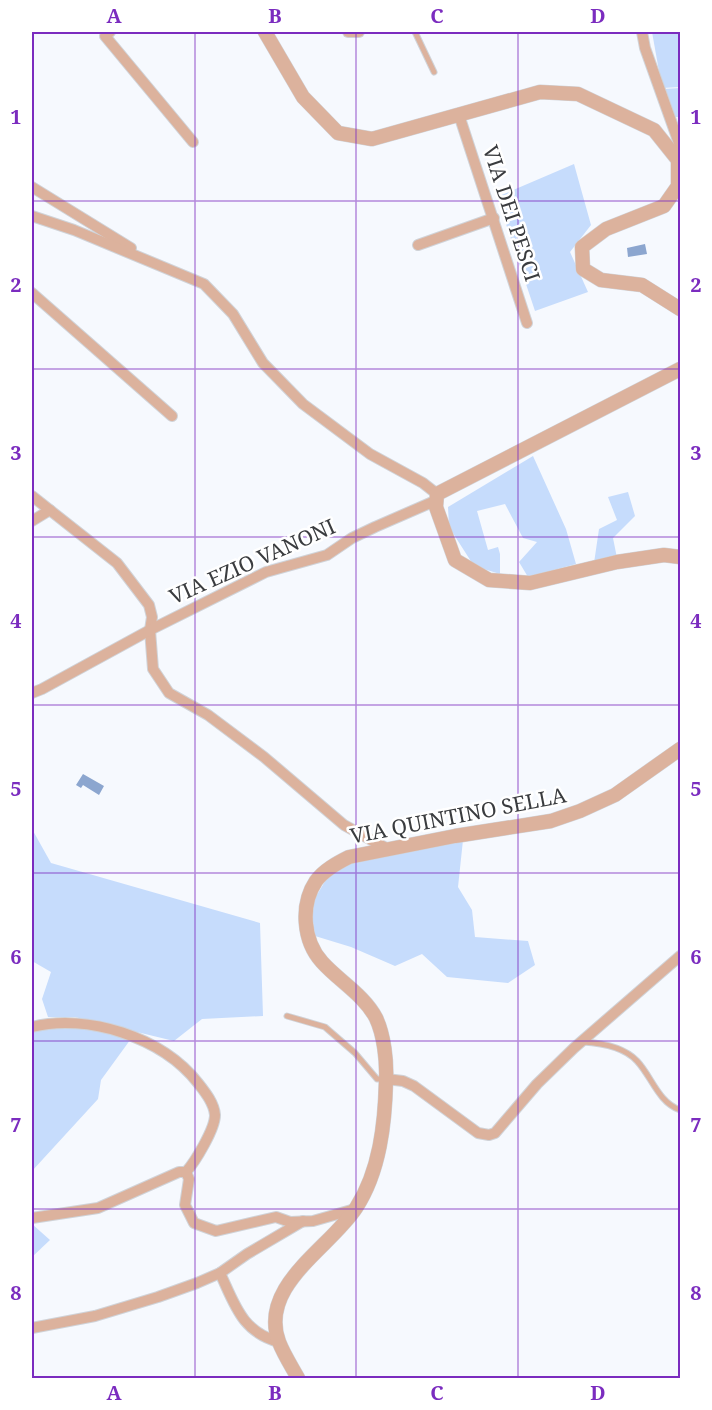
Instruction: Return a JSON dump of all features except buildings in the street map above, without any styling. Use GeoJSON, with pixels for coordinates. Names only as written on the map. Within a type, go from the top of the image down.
{"type":"FeatureCollection","features":[{"type":"Feature","properties":{"kind":"street"},"geometry":{"type":"LineString","coordinates":[[265,32],[303,97],[338,133],[372,139],[540,92],[578,94],[654,130],[678,160],[679,185],[664,206],[606,229],[582,247],[583,269],[601,280],[642,285],[681,309]]}},
{"type":"Feature","properties":{"kind":"street"},"geometry":{"type":"LineString","coordinates":[[348,32],[359,32]]}},
{"type":"Feature","properties":{"kind":"street"},"geometry":{"type":"LineString","coordinates":[[642,32],[645,48],[681,146]]}},
{"type":"Feature","properties":{"kind":"street"},"geometry":{"type":"LineString","coordinates":[[103,35],[193,142]]}},
{"type":"Feature","properties":{"kind":"street","name":"VIA DEI PESCI"},"geometry":{"type":"LineString","coordinates":[[459,115],[527,323]]}},
{"type":"Feature","properties":{"kind":"street"},"geometry":{"type":"LineString","coordinates":[[32,187],[159,266]]}},
{"type":"Feature","properties":{"kind":"street"},"geometry":{"type":"LineString","coordinates":[[32,216],[74,230],[204,284],[233,314],[263,363],[303,404],[370,454],[423,483],[437,497]]}},
{"type":"Feature","properties":{"kind":"street"},"geometry":{"type":"LineString","coordinates":[[418,245],[494,218]]}},
{"type":"Feature","properties":{"kind":"street"},"geometry":{"type":"LineString","coordinates":[[32,294],[172,416]]}},
{"type":"Feature","properties":{"kind":"street"},"geometry":{"type":"LineString","coordinates":[[437,497],[681,369]]}},
{"type":"Feature","properties":{"kind":"street"},"geometry":{"type":"LineString","coordinates":[[32,496],[117,562],[149,605],[152,617],[150,630],[153,669],[169,693],[217,722],[344,825],[386,848]]}},
{"type":"Feature","properties":{"kind":"street"},"geometry":{"type":"LineString","coordinates":[[437,497],[436,507],[455,560],[489,580],[530,583],[617,562],[664,555],[681,557]]}},
{"type":"Feature","properties":{"kind":"street","name":"VIA EZIO VANONI"},"geometry":{"type":"LineString","coordinates":[[32,693],[266,572],[327,555],[352,538],[437,497]]}},
{"type":"Feature","properties":{"kind":"street"},"geometry":{"type":"LineString","coordinates":[[32,521],[50,510]]}},
{"type":"Feature","properties":{"kind":"street","name":"VIA QUINTINO SELLA"},"geometry":{"type":"LineString","coordinates":[[298,1378],[279,1342],[274,1322],[277,1304],[290,1282],[355,1209],[370,1183],[377,1156],[386,1079],[381,1035],[376,1017],[357,994],[321,961],[308,936],[306,910],[316,882],[333,865],[349,856],[561,818],[615,795],[681,749]]}},
{"type":"Feature","properties":{"kind":"street"},"geometry":{"type":"LineString","coordinates":[[386,1079],[403,1081],[414,1086],[478,1133],[489,1135],[495,1133],[537,1084],[582,1041],[681,956]]}},
{"type":"Feature","properties":{"kind":"street"},"geometry":{"type":"LineString","coordinates":[[32,1028],[51,1023],[83,1023],[133,1036],[163,1051],[186,1067],[210,1098],[215,1116],[208,1138],[195,1162],[186,1172],[98,1208],[32,1218]]}},
{"type":"Feature","properties":{"kind":"street"},"geometry":{"type":"LineString","coordinates":[[186,1172],[189,1179],[185,1205],[194,1223],[216,1231],[276,1217],[290,1222],[303,1221],[355,1209]]}},
{"type":"Feature","properties":{"kind":"street"},"geometry":{"type":"LineString","coordinates":[[32,1328],[158,1297],[220,1273],[303,1221]]}},
{"type":"Feature","properties":{"kind":"street"},"geometry":{"type":"LineString","coordinates":[[220,1273],[239,1313],[255,1333],[279,1342]]}},
{"type":"Feature","properties":{"kind":"lane"},"geometry":{"type":"LineString","coordinates":[[415,32],[434,72]]}},
{"type":"Feature","properties":{"kind":"lane"},"geometry":{"type":"LineString","coordinates":[[287,1016],[325,1027],[355,1053],[377,1078],[386,1079]]}},
{"type":"Feature","properties":{"kind":"lane"},"geometry":{"type":"LineString","coordinates":[[582,1041],[606,1044],[636,1060],[670,1106],[681,1110]]}},
{"type":"Feature","properties":{"kind":"shaded area"},"geometry":{"type":"Polygon","coordinates":[[[652,32],[680,32],[680,87],[662,88],[652,32]]]}},
{"type":"Feature","properties":{"kind":"shaded area"},"geometry":{"type":"Polygon","coordinates":[[[680,88],[680,117],[674,117],[663,89],[680,88]]]}},
{"type":"Feature","properties":{"kind":"shaded area"},"geometry":{"type":"Polygon","coordinates":[[[574,164],[591,225],[570,252],[588,292],[535,311],[497,197],[574,164]]]}},
{"type":"Feature","properties":{"kind":"shaded area"},"geometry":{"type":"Polygon","coordinates":[[[645,244],[647,254],[628,257],[627,248],[645,244]]]}},
{"type":"Feature","properties":{"kind":"shaded area"},"geometry":{"type":"Polygon","coordinates":[[[533,456],[566,529],[576,564],[528,577],[519,562],[537,542],[523,538],[505,504],[477,511],[488,550],[498,547],[500,574],[474,566],[449,527],[448,507],[533,456]]]}},
{"type":"Feature","properties":{"kind":"shaded area"},"geometry":{"type":"Polygon","coordinates":[[[628,492],[635,516],[613,538],[617,558],[594,563],[599,529],[617,520],[608,497],[628,492]]]}},
{"type":"Feature","properties":{"kind":"shaded area"},"geometry":{"type":"Polygon","coordinates":[[[83,774],[104,786],[99,795],[83,785],[81,788],[76,785],[83,774]]]}},
{"type":"Feature","properties":{"kind":"shaded area"},"geometry":{"type":"Polygon","coordinates":[[[32,829],[51,863],[260,923],[263,1016],[202,1019],[174,1041],[75,1017],[48,1017],[42,999],[51,972],[32,961],[32,829]]]}},
{"type":"Feature","properties":{"kind":"shaded area"},"geometry":{"type":"Polygon","coordinates":[[[463,840],[458,887],[472,910],[475,937],[528,941],[535,965],[508,983],[447,977],[422,954],[395,966],[351,947],[315,936],[312,915],[315,898],[327,878],[351,861],[463,840]]]}},
{"type":"Feature","properties":{"kind":"shaded area"},"geometry":{"type":"Polygon","coordinates":[[[51,1023],[133,1036],[101,1080],[98,1099],[32,1171],[32,1027],[51,1023]]]}},
{"type":"Feature","properties":{"kind":"shaded area"},"geometry":{"type":"Polygon","coordinates":[[[32,1224],[50,1240],[32,1257],[32,1224]]]}}]}
